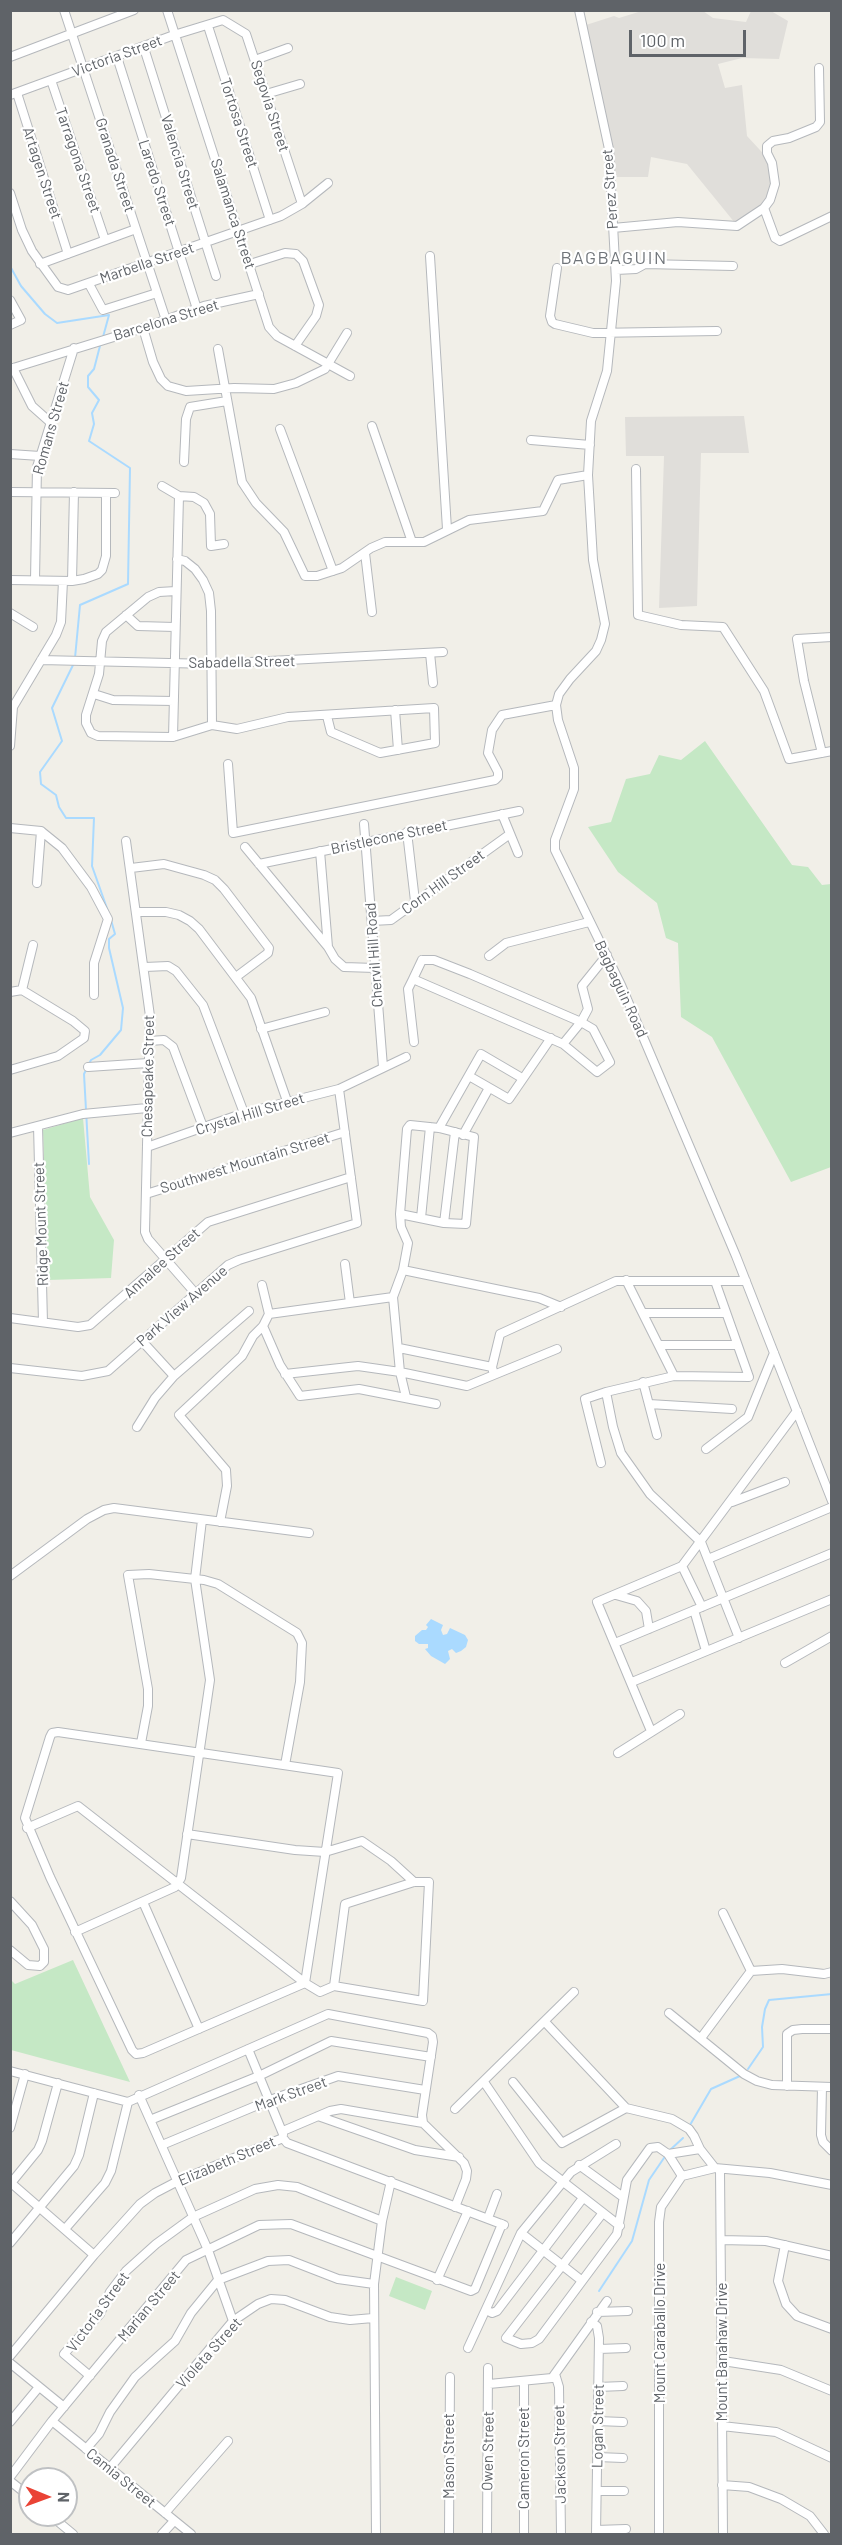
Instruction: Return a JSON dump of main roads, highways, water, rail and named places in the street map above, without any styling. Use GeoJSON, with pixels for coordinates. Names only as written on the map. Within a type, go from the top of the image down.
{"type":"FeatureCollection","features":[{"type":"Feature","properties":{"kind":"water"},"geometry":{"type":"Polygon","coordinates":[[[431,1619],[443,1625],[441,1630],[443,1635],[447,1634],[450,1628],[465,1635],[468,1640],[466,1647],[461,1651],[456,1653],[452,1649],[448,1651],[450,1659],[445,1664],[431,1656],[425,1649],[428,1648],[428,1644],[419,1644],[415,1641],[415,1636],[422,1630],[426,1630],[428,1627],[426,1625],[431,1619]]]}},
{"type":"Feature","properties":{"kind":"waterway"},"geometry":{"type":"LineString","coordinates":[[10,266],[21,286],[45,314],[57,323],[109,315],[103,337]]}},
{"type":"Feature","properties":{"kind":"waterway"},"geometry":{"type":"LineString","coordinates":[[75,658],[80,605],[128,584],[130,468],[89,441],[94,424],[92,413],[99,400],[88,387],[88,376],[94,369],[101,342]]}},
{"type":"Feature","properties":{"kind":"waterway"},"geometry":{"type":"LineString","coordinates":[[74,663],[52,708],[62,741],[40,772],[41,784],[56,795],[59,807],[66,818],[94,818],[92,866],[109,914]]}},
{"type":"Feature","properties":{"kind":"waterway"},"geometry":{"type":"LineString","coordinates":[[89,1164],[84,1074],[91,1060],[100,1055],[121,1030],[123,1008],[109,948],[109,939],[115,934],[111,920]]}},
{"type":"Feature","properties":{"kind":"waterway"},"geometry":{"type":"LineString","coordinates":[[748,2069],[763,2047],[762,2027],[769,2000],[832,1994]]}},
{"type":"Feature","properties":{"kind":"waterway"},"geometry":{"type":"LineString","coordinates":[[690,2125],[711,2089],[740,2076]]}},
{"type":"Feature","properties":{"kind":"waterway"},"geometry":{"type":"LineString","coordinates":[[670,2150],[683,2138]]}},
{"type":"Feature","properties":{"kind":"waterway"},"geometry":{"type":"LineString","coordinates":[[599,2291],[632,2241],[649,2180],[666,2155]]}},
{"type":"Feature","properties":{"kind":"district","name":"BAGBAGUIN"},"geometry":{"type":"Point","coordinates":[614,258]}}]}
